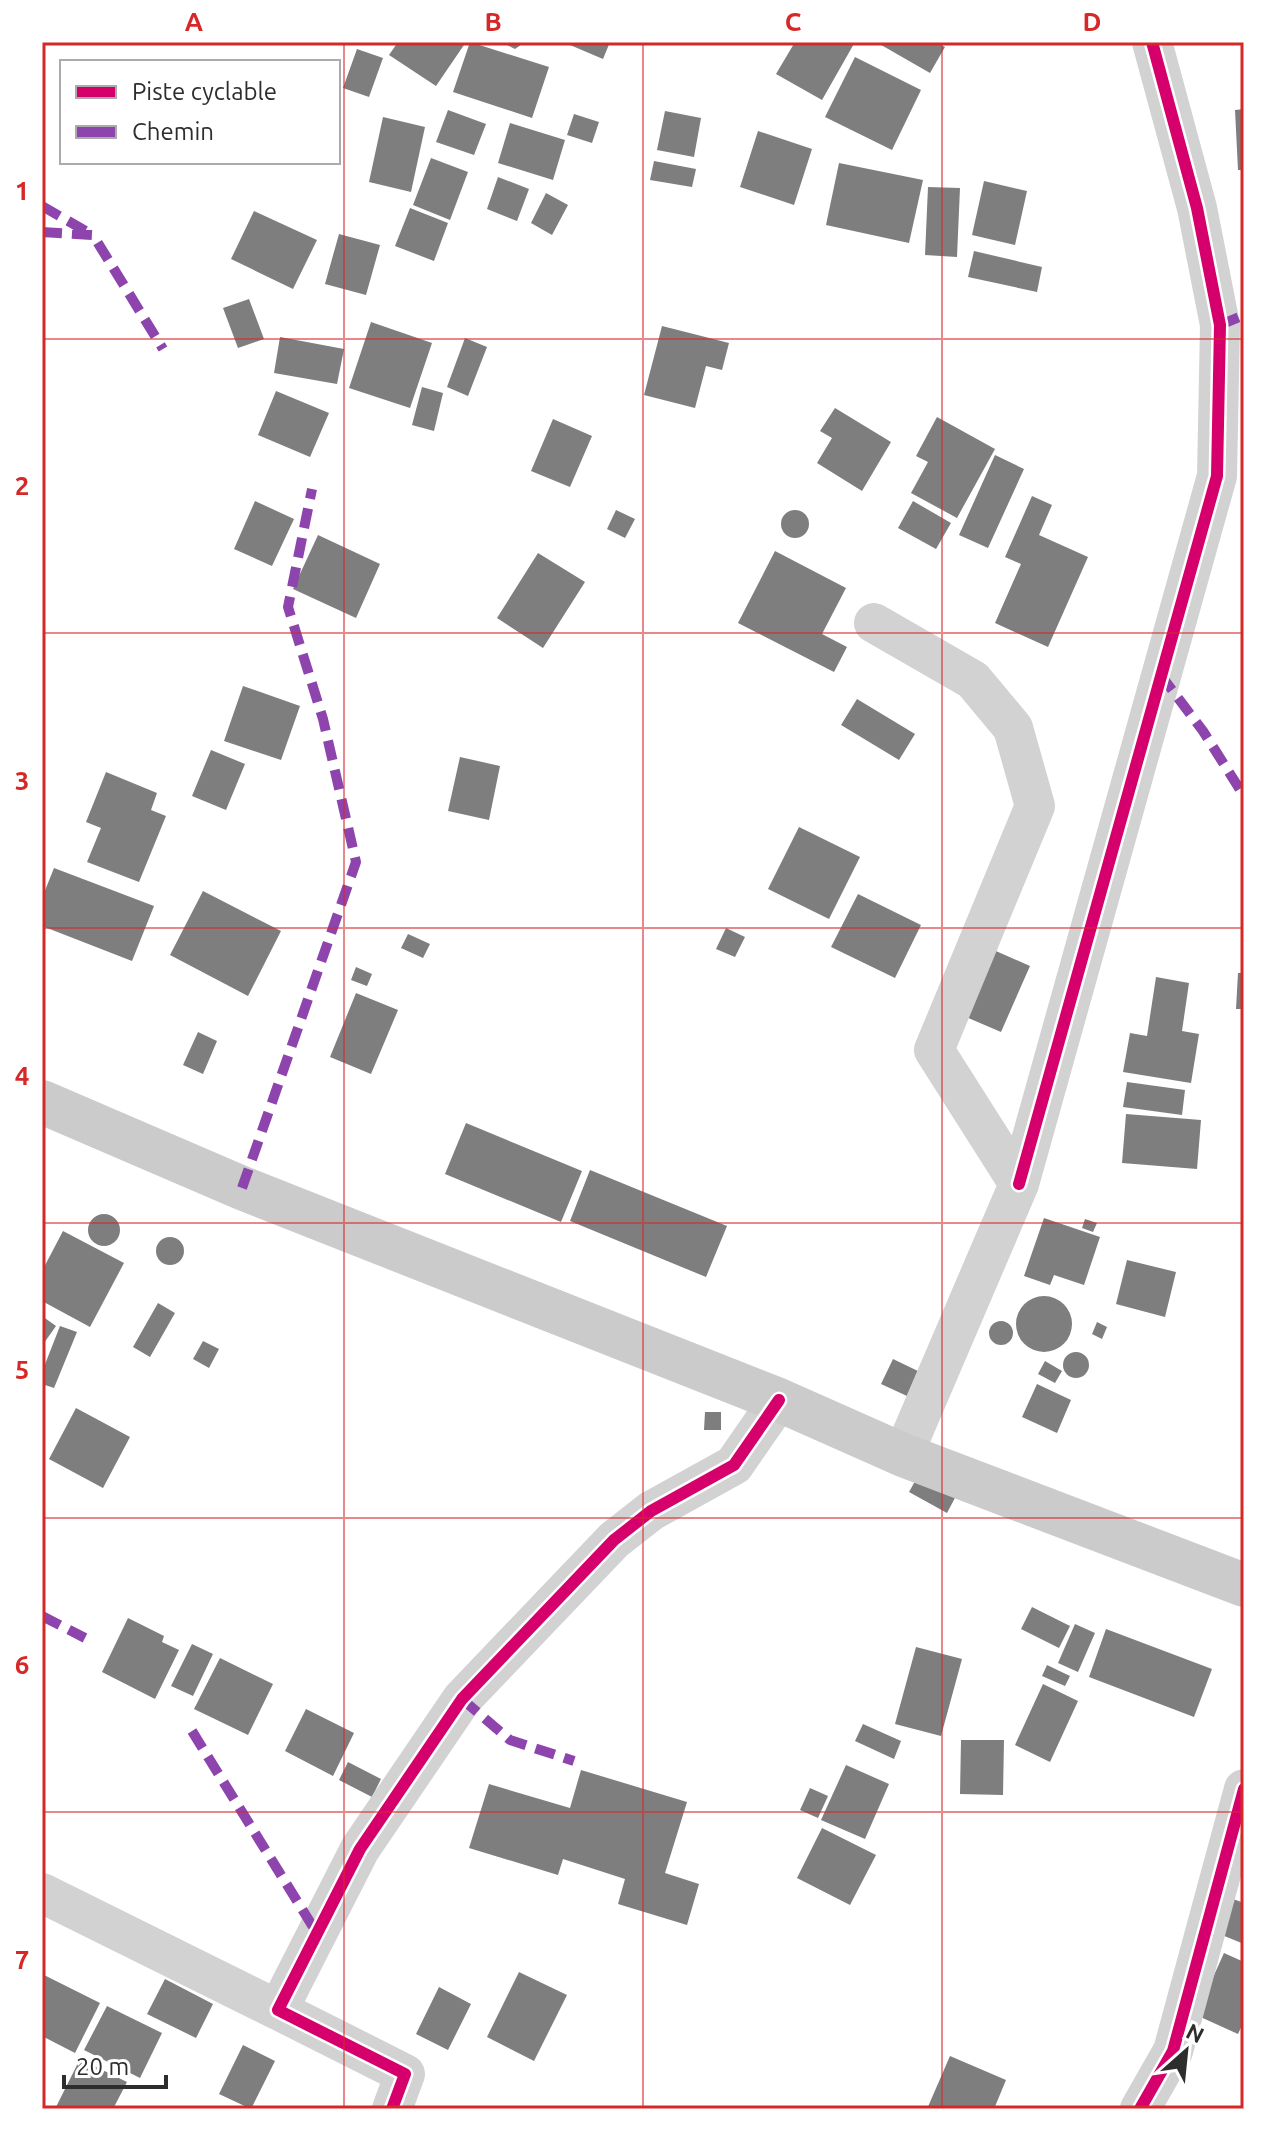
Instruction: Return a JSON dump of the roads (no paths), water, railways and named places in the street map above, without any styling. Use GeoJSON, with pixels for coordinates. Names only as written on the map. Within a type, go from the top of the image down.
{"type":"FeatureCollection","features":[{"type":"Feature","properties":{"kind":"main road"},"geometry":{"type":"LineString","coordinates":[[42,1102],[242,1188],[779,1400],[903,1455],[1244,1585]]}},
{"type":"Feature","properties":{"kind":"street"},"geometry":{"type":"LineString","coordinates":[[903,1455],[1019,1184],[1217,476],[1220,325],[1197,208],[1152,42]]}},
{"type":"Feature","properties":{"kind":"street"},"geometry":{"type":"LineString","coordinates":[[874,623],[973,680],[1013,728],[1035,806],[934,1050],[1019,1184]]}},
{"type":"Feature","properties":{"kind":"street"},"geometry":{"type":"LineString","coordinates":[[278,2010],[360,1849],[462,1699],[614,1540],[651,1511],[734,1465],[779,1400]]}},
{"type":"Feature","properties":{"kind":"street"},"geometry":{"type":"LineString","coordinates":[[1140,2109],[1173,2051],[1244,1789]]}},
{"type":"Feature","properties":{"kind":"street"},"geometry":{"type":"LineString","coordinates":[[42,1893],[405,2074],[392,2109]]}}]}
